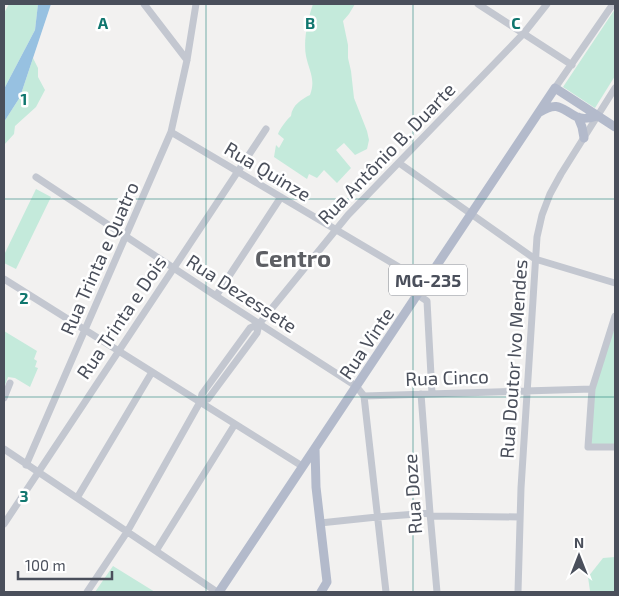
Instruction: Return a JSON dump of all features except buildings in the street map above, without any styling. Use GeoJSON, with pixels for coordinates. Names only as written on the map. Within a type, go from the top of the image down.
{"type":"FeatureCollection","features":[{"type":"Feature","properties":{"kind":"main road"},"geometry":{"type":"LineString","coordinates":[[555,88],[615,127]]}},
{"type":"Feature","properties":{"kind":"main road"},"geometry":{"type":"LineString","coordinates":[[555,88],[558,98],[582,127],[584,138]]}},
{"type":"Feature","properties":{"kind":"main road","name":"MG-235"},"geometry":{"type":"LineString","coordinates":[[540,112],[555,88]]}},
{"type":"Feature","properties":{"kind":"main road"},"geometry":{"type":"LineString","coordinates":[[570,112],[576,102]]}},
{"type":"Feature","properties":{"kind":"main road"},"geometry":{"type":"LineString","coordinates":[[540,112],[551,107],[588,118],[598,116]]}},
{"type":"Feature","properties":{"kind":"main road","name":"Rua Vinte"},"geometry":{"type":"LineString","coordinates":[[218,592],[540,112]]}},
{"type":"Feature","properties":{"kind":"main road"},"geometry":{"type":"LineString","coordinates":[[315,447],[316,487],[327,582],[321,592]]}},
{"type":"Feature","properties":{"kind":"main road"},"geometry":{"type":"LineString","coordinates":[[302,466],[311,476],[316,487]]}},
{"type":"Feature","properties":{"kind":"street"},"geometry":{"type":"LineString","coordinates":[[144,4],[187,60]]}},
{"type":"Feature","properties":{"kind":"street","name":"Rua Trinta e Quatro"},"geometry":{"type":"LineString","coordinates":[[26,464],[171,132],[187,60],[196,4]]}},
{"type":"Feature","properties":{"kind":"street"},"geometry":{"type":"LineString","coordinates":[[478,4],[489,7],[524,34],[572,65]]}},
{"type":"Feature","properties":{"kind":"street","name":"Rua Antônio B. Duarte"},"geometry":{"type":"LineString","coordinates":[[87,592],[127,532],[200,402],[208,399],[257,333],[259,324],[335,229],[524,34],[547,4]]}},
{"type":"Feature","properties":{"kind":"street"},"geometry":{"type":"LineString","coordinates":[[555,88],[613,4]]}},
{"type":"Feature","properties":{"kind":"street","name":"Rua Doutor Ivo Mendes"},"geometry":{"type":"LineString","coordinates":[[518,592],[520,517],[537,237],[550,194],[615,88]]}},
{"type":"Feature","properties":{"kind":"street","name":"Rua Trinta e Dois"},"geometry":{"type":"LineString","coordinates":[[4,524],[266,129]]}},
{"type":"Feature","properties":{"kind":"street","name":"Rua Quinze"},"geometry":{"type":"LineString","coordinates":[[171,132],[426,282]]}},
{"type":"Feature","properties":{"kind":"street"},"geometry":{"type":"LineString","coordinates":[[399,163],[535,259],[615,283]]}},
{"type":"Feature","properties":{"kind":"street","name":"Rua Dezessete"},"geometry":{"type":"LineString","coordinates":[[36,177],[356,386],[364,396]]}},
{"type":"Feature","properties":{"kind":"street"},"geometry":{"type":"LineString","coordinates":[[216,296],[281,197]]}},
{"type":"Feature","properties":{"kind":"street"},"geometry":{"type":"LineString","coordinates":[[4,279],[302,466]]}},
{"type":"Feature","properties":{"kind":"street"},"geometry":{"type":"LineString","coordinates":[[418,295],[427,301],[432,394]]}},
{"type":"Feature","properties":{"kind":"street"},"geometry":{"type":"LineString","coordinates":[[615,316],[592,388],[588,447],[615,447]]}},
{"type":"Feature","properties":{"kind":"street"},"geometry":{"type":"LineString","coordinates":[[76,498],[152,372]]}},
{"type":"Feature","properties":{"kind":"street"},"geometry":{"type":"LineString","coordinates":[[4,398],[10,383]]}},
{"type":"Feature","properties":{"kind":"street","name":"Rua Cinco"},"geometry":{"type":"LineString","coordinates":[[364,396],[592,388]]}},
{"type":"Feature","properties":{"kind":"street","name":"Rua Doze"},"geometry":{"type":"LineString","coordinates":[[422,394],[437,592]]}},
{"type":"Feature","properties":{"kind":"street"},"geometry":{"type":"LineString","coordinates":[[364,396],[386,592]]}},
{"type":"Feature","properties":{"kind":"street"},"geometry":{"type":"LineString","coordinates":[[156,551],[235,424]]}},
{"type":"Feature","properties":{"kind":"street"},"geometry":{"type":"LineString","coordinates":[[4,449],[218,592]]}},
{"type":"Feature","properties":{"kind":"street"},"geometry":{"type":"LineString","coordinates":[[320,523],[377,516],[520,517]]}},
{"type":"Feature","properties":{"kind":"street"},"geometry":{"type":"LineString","coordinates":[[327,582],[328,592]]}},
{"type":"Feature","properties":{"kind":"green space"},"geometry":{"type":"Polygon","coordinates":[[[9,4],[38,4],[35,30],[4,89],[4,13],[9,4]]]}},
{"type":"Feature","properties":{"kind":"green space"},"geometry":{"type":"Polygon","coordinates":[[[313,4],[355,4],[343,21],[348,45],[354,98],[369,140],[367,149],[355,155],[344,143],[336,150],[351,168],[337,183],[324,170],[317,178],[309,174],[307,179],[274,157],[276,145],[279,148],[284,139],[278,134],[280,130],[291,116],[295,106],[310,95],[312,89],[305,44],[313,4]]]}},
{"type":"Feature","properties":{"kind":"green space"},"geometry":{"type":"Polygon","coordinates":[[[615,9],[615,76],[595,108],[563,87],[615,9]]]}},
{"type":"Feature","properties":{"kind":"green space"},"geometry":{"type":"Polygon","coordinates":[[[33,58],[38,68],[38,77],[45,90],[36,107],[15,126],[14,134],[4,145],[4,122],[20,97],[33,58]]]}},
{"type":"Feature","properties":{"kind":"green space"},"geometry":{"type":"Polygon","coordinates":[[[36,189],[51,197],[16,269],[4,263],[4,255],[36,189]]]}},
{"type":"Feature","properties":{"kind":"green space"},"geometry":{"type":"Polygon","coordinates":[[[615,326],[615,445],[591,445],[594,390],[615,326]]]}},
{"type":"Feature","properties":{"kind":"green space"},"geometry":{"type":"Polygon","coordinates":[[[4,331],[37,351],[34,359],[37,361],[35,367],[38,368],[30,387],[15,378],[8,377],[4,388],[4,331]]]}},
{"type":"Feature","properties":{"kind":"green space"},"geometry":{"type":"Polygon","coordinates":[[[615,557],[615,592],[585,592],[590,591],[588,577],[603,558],[615,557]]]}},
{"type":"Feature","properties":{"kind":"green space"},"geometry":{"type":"Polygon","coordinates":[[[113,566],[155,592],[95,592],[113,566]]]}},
{"type":"Feature","properties":{"kind":"water"},"geometry":{"type":"Polygon","coordinates":[[[38,4],[51,4],[20,97],[4,122],[4,89],[35,30],[38,4]]]}},
{"type":"Feature","properties":{"kind":"district","name":"Centro"},"geometry":{"type":"Point","coordinates":[293,257]}}]}
